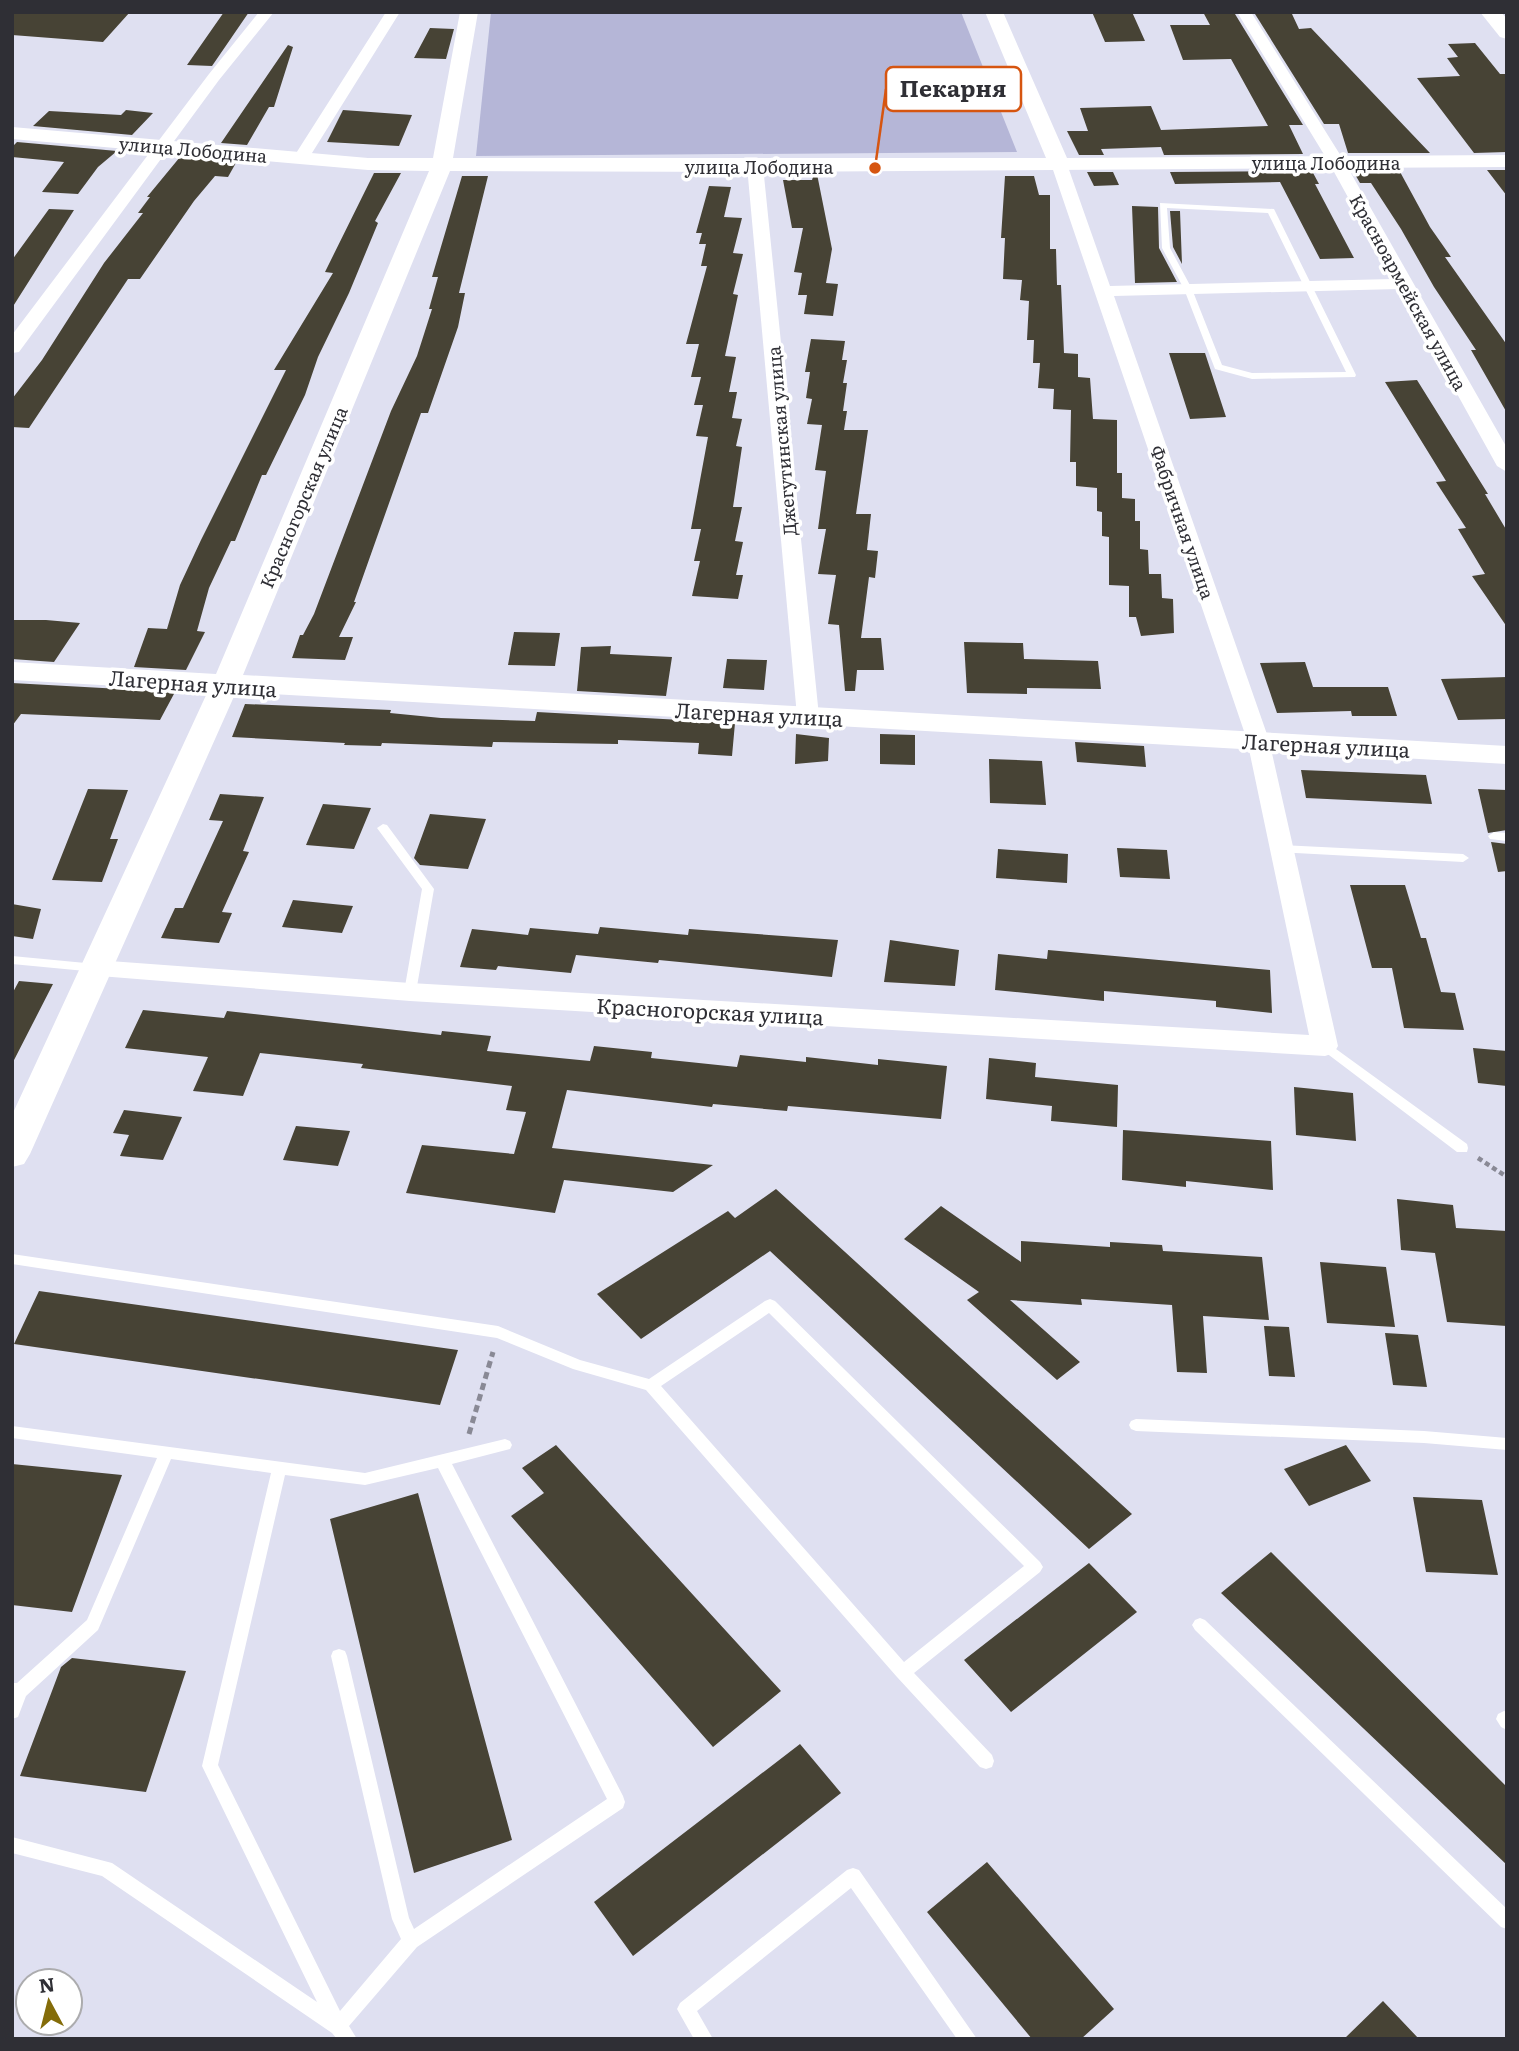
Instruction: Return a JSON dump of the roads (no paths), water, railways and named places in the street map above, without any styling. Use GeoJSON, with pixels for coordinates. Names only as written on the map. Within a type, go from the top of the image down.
{"type":"FeatureCollection","features":[{"type":"Feature","properties":{"kind":"main road"},"geometry":{"type":"LineString","coordinates":[[1490,12],[1507,33]]}},
{"type":"Feature","properties":{"kind":"street"},"geometry":{"type":"LineString","coordinates":[[12,348],[267,12]]}},
{"type":"Feature","properties":{"kind":"street"},"geometry":{"type":"LineString","coordinates":[[301,158],[393,12]]}},
{"type":"Feature","properties":{"kind":"street","name":"Красногорская улица"},"geometry":{"type":"LineString","coordinates":[[12,1154],[225,685],[442,164],[469,12]]}},
{"type":"Feature","properties":{"kind":"street","name":"Фабричная улица"},"geometry":{"type":"LineString","coordinates":[[993,12],[1059,164],[1258,740],[1325,1046]]}},
{"type":"Feature","properties":{"kind":"street","name":"Красноармейская улица"},"geometry":{"type":"LineString","coordinates":[[1244,12],[1336,161],[1507,466]]}},
{"type":"Feature","properties":{"kind":"street","name":"улица Лободина"},"geometry":{"type":"LineString","coordinates":[[12,133],[368,164],[755,166],[1507,161]]}},
{"type":"Feature","properties":{"kind":"street","name":"Джегутинская улица"},"geometry":{"type":"LineString","coordinates":[[755,166],[808,716]]}},
{"type":"Feature","properties":{"kind":"street"},"geometry":{"type":"LineString","coordinates":[[1103,291],[1404,284]]}},
{"type":"Feature","properties":{"kind":"street","name":"Лагерная улица"},"geometry":{"type":"LineString","coordinates":[[12,671],[1507,755]]}},
{"type":"Feature","properties":{"kind":"street","name":"Красногорская улица"},"geometry":{"type":"LineString","coordinates":[[96,968],[410,992],[1325,1046]]}},
{"type":"Feature","properties":{"kind":"lane"},"geometry":{"type":"LineString","coordinates":[[1163,205],[1271,211],[1352,375],[1252,376],[1218,367],[1188,289],[1166,248],[1163,205]]}},
{"type":"Feature","properties":{"kind":"lane"},"geometry":{"type":"LineString","coordinates":[[383,828],[428,889],[410,992]]}},
{"type":"Feature","properties":{"kind":"lane"},"geometry":{"type":"LineString","coordinates":[[1494,836],[1507,837]]}},
{"type":"Feature","properties":{"kind":"lane"},"geometry":{"type":"LineString","coordinates":[[1281,849],[1463,858]]}},
{"type":"Feature","properties":{"kind":"lane"},"geometry":{"type":"LineString","coordinates":[[12,960],[96,968]]}},
{"type":"Feature","properties":{"kind":"lane"},"geometry":{"type":"LineString","coordinates":[[1325,1046],[1462,1148]]}},
{"type":"Feature","properties":{"kind":"lane"},"geometry":{"type":"LineString","coordinates":[[12,1259],[498,1332],[578,1365],[652,1385],[903,1672],[986,1761]]}},
{"type":"Feature","properties":{"kind":"lane"},"geometry":{"type":"LineString","coordinates":[[652,1385],[770,1305],[1035,1567],[903,1672]]}},
{"type":"Feature","properties":{"kind":"lane"},"geometry":{"type":"LineString","coordinates":[[1136,1425],[1424,1437],[1507,1444]]}},
{"type":"Feature","properties":{"kind":"lane"},"geometry":{"type":"LineString","coordinates":[[12,1432],[365,1479],[505,1445]]}},
{"type":"Feature","properties":{"kind":"lane"},"geometry":{"type":"LineString","coordinates":[[12,1712],[16,1691],[93,1625],[166,1452]]}},
{"type":"Feature","properties":{"kind":"lane"},"geometry":{"type":"LineString","coordinates":[[343,2032],[411,1941],[617,1802],[442,1460]]}},
{"type":"Feature","properties":{"kind":"lane"},"geometry":{"type":"LineString","coordinates":[[279,1468],[210,1766],[343,2032]]}},
{"type":"Feature","properties":{"kind":"lane"},"geometry":{"type":"LineString","coordinates":[[1200,1625],[1507,1921]]}},
{"type":"Feature","properties":{"kind":"lane"},"geometry":{"type":"LineString","coordinates":[[339,1656],[398,1906],[411,1941]]}},
{"type":"Feature","properties":{"kind":"lane"},"geometry":{"type":"LineString","coordinates":[[12,1845],[106,1869],[343,2032]]}},
{"type":"Feature","properties":{"kind":"lane"},"geometry":{"type":"LineString","coordinates":[[704,2039],[686,2009],[853,1876],[968,2039]]}},
{"type":"Feature","properties":{"kind":"place","name":"Пекарня"},"geometry":{"type":"Point","coordinates":[875,168]}}]}
